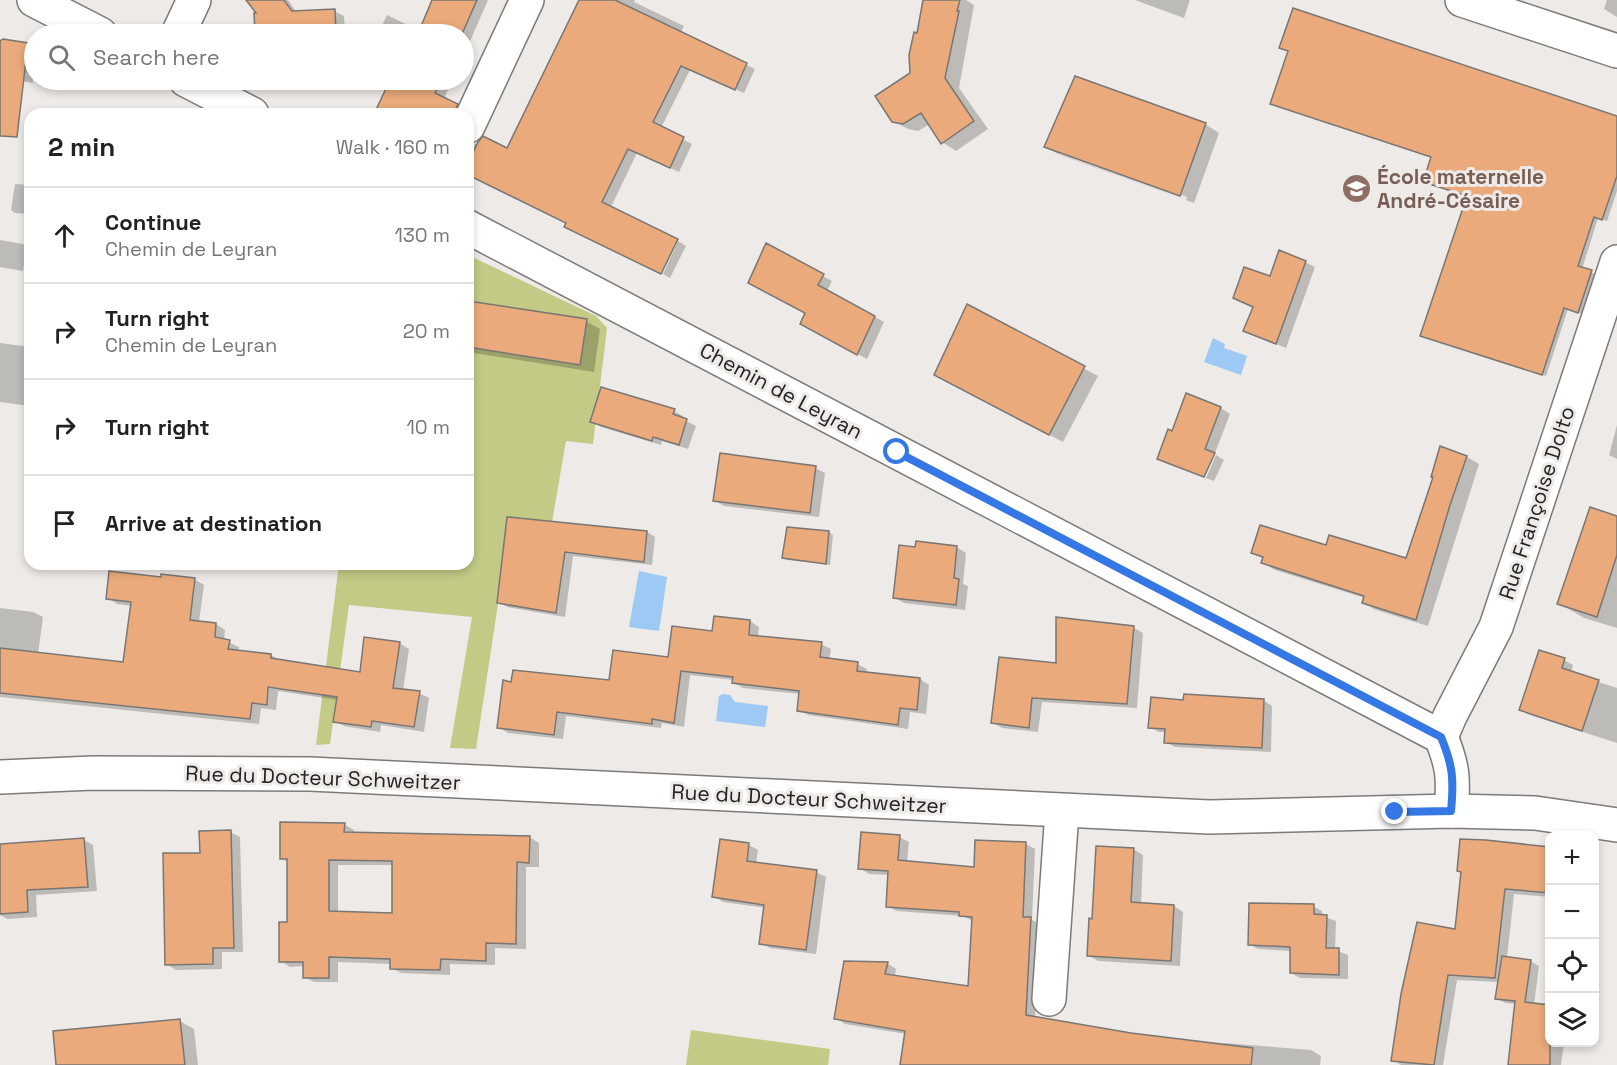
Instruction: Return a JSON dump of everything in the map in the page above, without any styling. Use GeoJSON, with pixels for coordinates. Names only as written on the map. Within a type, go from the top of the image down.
{"type":"FeatureCollection","features":[{"type":"Feature","properties":{"kind":"street"},"geometry":{"type":"LineString","coordinates":[[34,0],[81,24]]}},
{"type":"Feature","properties":{"kind":"street"},"geometry":{"type":"LineString","coordinates":[[183,24],[194,0]]}},
{"type":"Feature","properties":{"kind":"street"},"geometry":{"type":"LineString","coordinates":[[474,113],[527,0]]}},
{"type":"Feature","properties":{"kind":"street"},"geometry":{"type":"LineString","coordinates":[[1462,0],[1617,51]]}},
{"type":"Feature","properties":{"kind":"street"},"geometry":{"type":"LineString","coordinates":[[205,90],[240,108]]}},
{"type":"Feature","properties":{"kind":"street","name":"Chemin de Leyran"},"geometry":{"type":"LineString","coordinates":[[474,230],[1441,737]]}},
{"type":"Feature","properties":{"kind":"street","name":"Rue Françoise Dolto"},"geometry":{"type":"LineString","coordinates":[[1441,737],[1496,627],[1617,262]]}},
{"type":"Feature","properties":{"kind":"street"},"geometry":{"type":"LineString","coordinates":[[1441,737],[1451,760],[1454,782],[1451,811]]}},
{"type":"Feature","properties":{"kind":"street","name":"Rue du Docteur Schweitzer"},"geometry":{"type":"LineString","coordinates":[[0,777],[93,773],[310,774],[1209,817],[1451,811],[1535,813],[1617,825]]}},
{"type":"Feature","properties":{"kind":"street"},"geometry":{"type":"LineString","coordinates":[[1049,999],[1062,811]]}},
{"type":"Feature","properties":{"kind":"green space"},"geometry":{"type":"Polygon","coordinates":[[[474,258],[596,316],[607,328],[593,444],[566,441],[552,522],[511,518],[476,749],[450,748],[472,617],[349,605],[330,744],[316,745],[338,570],[474,570],[474,258]]]}},
{"type":"Feature","properties":{"kind":"green space"},"geometry":{"type":"Polygon","coordinates":[[[691,1030],[830,1049],[828,1065],[686,1065],[691,1030]]]}},
{"type":"Feature","properties":{"kind":"water"},"geometry":{"type":"Polygon","coordinates":[[[1213,338],[1225,344],[1224,348],[1247,356],[1241,375],[1204,362],[1213,338]]]}},
{"type":"Feature","properties":{"kind":"water"},"geometry":{"type":"Polygon","coordinates":[[[639,571],[667,577],[659,631],[629,627],[639,571]]]}},
{"type":"Feature","properties":{"kind":"water"},"geometry":{"type":"Polygon","coordinates":[[[730,695],[735,702],[768,706],[765,727],[716,721],[719,696],[730,695]]]}},
{"type":"Feature","properties":{"kind":"building"},"geometry":{"type":"Polygon","coordinates":[[[246,0],[284,0],[292,11],[335,9],[336,24],[255,24],[254,13],[256,13],[246,0]]]}},
{"type":"Feature","properties":{"kind":"building"},"geometry":{"type":"Polygon","coordinates":[[[432,0],[477,0],[466,24],[422,24],[432,0]]]}},
{"type":"Feature","properties":{"kind":"building"},"geometry":{"type":"Polygon","coordinates":[[[579,0],[615,0],[747,63],[735,90],[681,66],[653,122],[684,137],[670,168],[628,149],[602,202],[678,239],[661,274],[564,227],[566,223],[474,178],[474,150],[483,136],[507,148],[579,0]]]}},
{"type":"Feature","properties":{"kind":"building"},"geometry":{"type":"Polygon","coordinates":[[[923,0],[960,0],[945,78],[974,121],[941,144],[921,113],[903,124],[892,122],[875,96],[910,73],[909,55],[914,32],[917,33],[923,0]]]}},
{"type":"Feature","properties":{"kind":"building"},"geometry":{"type":"Polygon","coordinates":[[[1293,8],[1617,116],[1617,176],[1602,220],[1594,217],[1578,266],[1592,270],[1578,313],[1564,308],[1542,375],[1420,336],[1467,196],[1423,182],[1431,157],[1270,104],[1288,51],[1279,48],[1293,8]]]}},
{"type":"Feature","properties":{"kind":"building"},"geometry":{"type":"Polygon","coordinates":[[[3,39],[24,42],[24,77],[17,137],[0,136],[0,41],[3,39]]]}},
{"type":"Feature","properties":{"kind":"building"},"geometry":{"type":"Polygon","coordinates":[[[1075,76],[1206,123],[1180,196],[1044,147],[1075,76]]]}},
{"type":"Feature","properties":{"kind":"building"},"geometry":{"type":"Polygon","coordinates":[[[385,90],[437,90],[435,93],[458,104],[456,108],[377,108],[385,90]]]}},
{"type":"Feature","properties":{"kind":"building"},"geometry":{"type":"Polygon","coordinates":[[[766,243],[824,274],[818,285],[875,316],[857,355],[800,324],[805,313],[748,283],[766,243]]]}},
{"type":"Feature","properties":{"kind":"building"},"geometry":{"type":"Polygon","coordinates":[[[1279,250],[1306,261],[1276,344],[1243,331],[1253,307],[1233,298],[1244,267],[1270,276],[1279,250]]]}},
{"type":"Feature","properties":{"kind":"building"},"geometry":{"type":"Polygon","coordinates":[[[474,302],[587,319],[580,365],[474,348],[474,302]]]}},
{"type":"Feature","properties":{"kind":"building"},"geometry":{"type":"Polygon","coordinates":[[[967,304],[1085,366],[1049,435],[934,375],[967,304]]]}},
{"type":"Feature","properties":{"kind":"building"},"geometry":{"type":"Polygon","coordinates":[[[601,387],[675,409],[673,414],[687,419],[679,445],[653,437],[652,441],[590,422],[601,387]]]}},
{"type":"Feature","properties":{"kind":"building"},"geometry":{"type":"Polygon","coordinates":[[[1186,393],[1221,407],[1205,449],[1215,453],[1204,477],[1157,459],[1168,429],[1172,431],[1186,393]]]}},
{"type":"Feature","properties":{"kind":"building"},"geometry":{"type":"Polygon","coordinates":[[[1440,446],[1467,456],[1416,620],[1362,603],[1364,596],[1261,563],[1263,557],[1251,553],[1260,525],[1326,545],[1329,535],[1406,558],[1433,477],[1431,477],[1440,446]]]}},
{"type":"Feature","properties":{"kind":"building"},"geometry":{"type":"Polygon","coordinates":[[[720,453],[816,466],[810,513],[713,501],[720,453]]]}},
{"type":"Feature","properties":{"kind":"building"},"geometry":{"type":"Polygon","coordinates":[[[1590,507],[1617,516],[1617,555],[1597,617],[1557,604],[1590,507]]]}},
{"type":"Feature","properties":{"kind":"building"},"geometry":{"type":"Polygon","coordinates":[[[507,517],[647,531],[644,562],[565,552],[556,613],[497,603],[507,517]]]}},
{"type":"Feature","properties":{"kind":"building"},"geometry":{"type":"Polygon","coordinates":[[[787,527],[829,531],[826,564],[782,558],[787,527]]]}},
{"type":"Feature","properties":{"kind":"building"},"geometry":{"type":"Polygon","coordinates":[[[916,541],[957,546],[954,578],[959,579],[956,605],[893,598],[899,545],[915,547],[916,541]]]}},
{"type":"Feature","properties":{"kind":"building"},"geometry":{"type":"Polygon","coordinates":[[[109,571],[195,578],[190,620],[216,623],[215,637],[230,640],[228,649],[271,654],[271,658],[360,672],[364,637],[400,642],[393,688],[420,691],[414,727],[372,721],[371,727],[333,722],[337,697],[268,687],[267,705],[252,703],[250,719],[0,693],[0,648],[123,662],[131,602],[106,599],[109,571]]]}},
{"type":"Feature","properties":{"kind":"building"},"geometry":{"type":"Polygon","coordinates":[[[714,616],[750,620],[749,635],[822,642],[820,657],[858,662],[857,671],[920,678],[917,710],[900,708],[898,725],[797,711],[799,691],[732,683],[733,677],[681,671],[674,723],[652,719],[652,724],[557,712],[554,735],[497,728],[503,680],[511,682],[513,670],[609,680],[613,650],[668,657],[672,626],[712,631],[714,616]]]}},
{"type":"Feature","properties":{"kind":"building"},"geometry":{"type":"Polygon","coordinates":[[[1056,617],[1134,626],[1127,704],[1032,698],[1029,728],[991,723],[999,657],[1056,663],[1056,617]]]}},
{"type":"Feature","properties":{"kind":"building"},"geometry":{"type":"Polygon","coordinates":[[[1539,650],[1565,658],[1562,668],[1599,680],[1582,731],[1519,710],[1539,650]]]}},
{"type":"Feature","properties":{"kind":"building"},"geometry":{"type":"Polygon","coordinates":[[[1184,694],[1264,699],[1262,748],[1164,743],[1165,729],[1148,728],[1151,697],[1183,700],[1184,694]]]}},
{"type":"Feature","properties":{"kind":"building"},"geometry":{"type":"Polygon","coordinates":[[[280,822],[345,823],[344,832],[530,836],[529,863],[517,862],[516,944],[486,943],[486,961],[441,959],[440,970],[390,969],[390,959],[329,957],[329,978],[303,978],[303,962],[279,962],[279,922],[287,922],[287,859],[280,859],[280,822]],[[329,860],[329,911],[392,913],[392,861],[329,860]]]}},
{"type":"Feature","properties":{"kind":"building"},"geometry":{"type":"Polygon","coordinates":[[[231,830],[234,948],[213,948],[213,964],[165,965],[163,853],[200,853],[199,831],[231,830]]]}},
{"type":"Feature","properties":{"kind":"building"},"geometry":{"type":"Polygon","coordinates":[[[861,832],[900,835],[898,860],[974,867],[975,840],[1026,842],[1023,917],[1031,917],[1026,1015],[1131,1033],[1253,1048],[1251,1065],[900,1065],[905,1031],[834,1019],[844,961],[888,962],[885,974],[968,986],[972,917],[959,916],[959,912],[886,907],[888,871],[858,869],[861,832]]]}},
{"type":"Feature","properties":{"kind":"building"},"geometry":{"type":"Polygon","coordinates":[[[84,838],[88,887],[27,890],[28,912],[0,914],[0,844],[84,838]]]}},
{"type":"Feature","properties":{"kind":"building"},"geometry":{"type":"Polygon","coordinates":[[[720,839],[749,843],[747,861],[817,870],[806,950],[759,944],[764,905],[712,897],[720,839]]]}},
{"type":"Feature","properties":{"kind":"building"},"geometry":{"type":"Polygon","coordinates":[[[1460,839],[1545,846],[1545,893],[1505,889],[1495,978],[1448,975],[1434,1065],[1391,1061],[1401,994],[1417,922],[1455,929],[1461,872],[1457,871],[1460,839]]]}},
{"type":"Feature","properties":{"kind":"building"},"geometry":{"type":"Polygon","coordinates":[[[1096,846],[1134,848],[1131,902],[1174,905],[1171,961],[1087,956],[1089,918],[1092,919],[1096,846]]]}},
{"type":"Feature","properties":{"kind":"building"},"geometry":{"type":"Polygon","coordinates":[[[1249,903],[1314,904],[1314,914],[1327,915],[1326,948],[1339,948],[1339,975],[1290,973],[1290,947],[1248,945],[1249,903]]]}},
{"type":"Feature","properties":{"kind":"building"},"geometry":{"type":"Polygon","coordinates":[[[1502,956],[1531,960],[1525,1002],[1545,1004],[1545,1047],[1550,1047],[1550,1065],[1508,1065],[1515,1001],[1495,999],[1502,956]]]}},
{"type":"Feature","properties":{"kind":"building"},"geometry":{"type":"Polygon","coordinates":[[[180,1019],[185,1065],[56,1065],[53,1031],[180,1019]]]}},
{"type":"Feature","properties":{"kind":"place","name":"École maternelle André-Césaire"},"geometry":{"type":"Point","coordinates":[1356,189]}},
{"type":"Feature","properties":{"kind":"route"},"geometry":{"type":"LineString","coordinates":[[897,452],[1441,737],[1451,760],[1454,782],[1451,811],[1395,812]]}}]}
